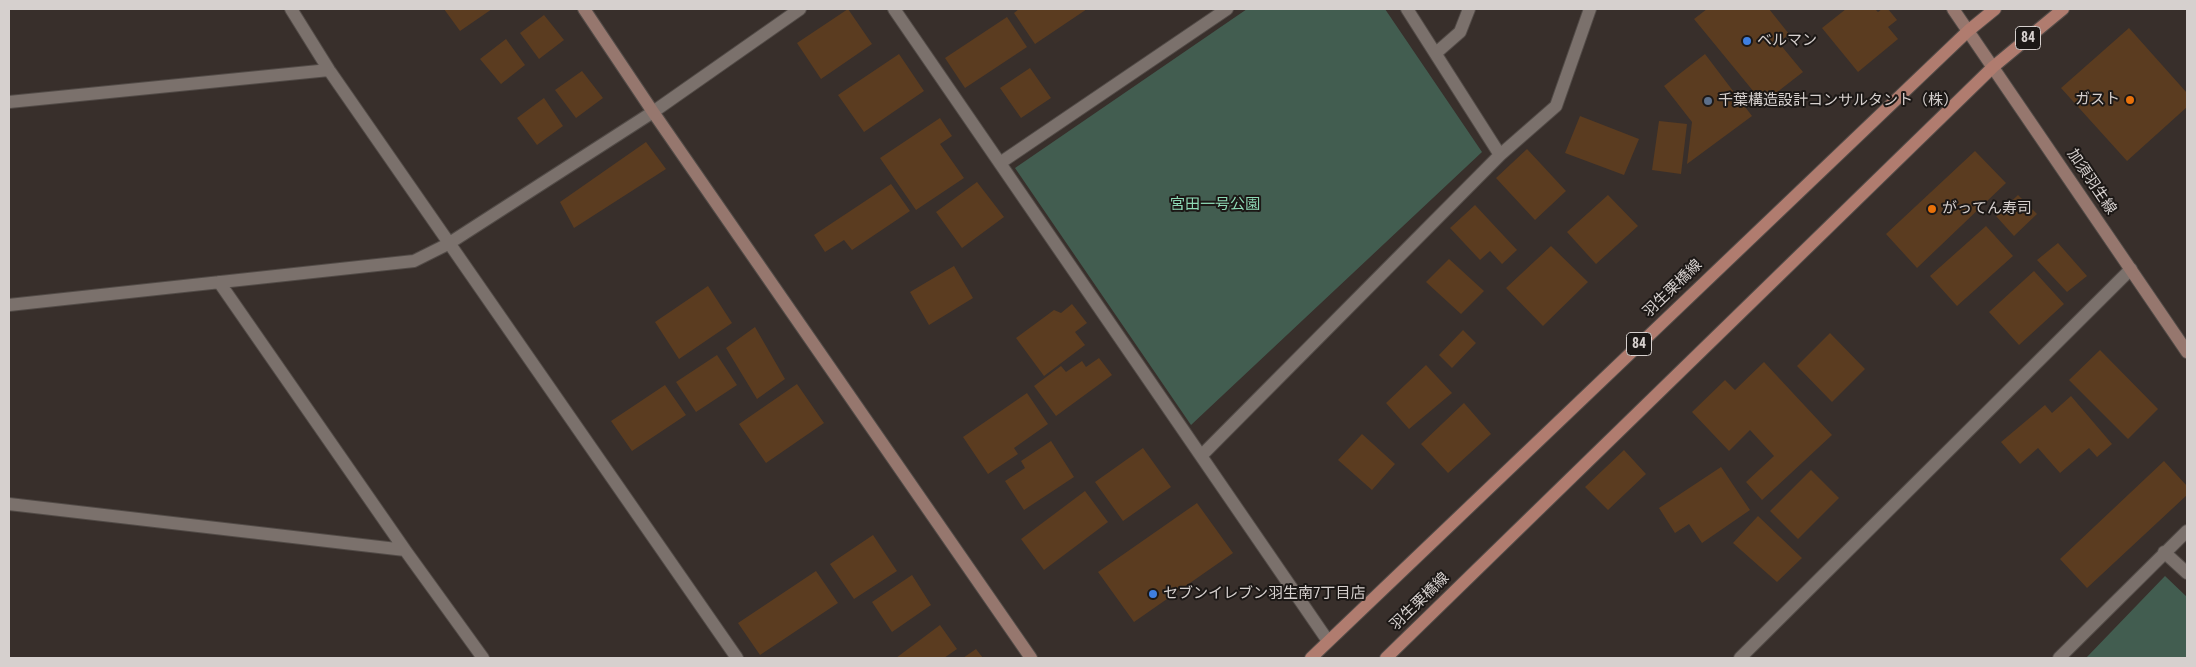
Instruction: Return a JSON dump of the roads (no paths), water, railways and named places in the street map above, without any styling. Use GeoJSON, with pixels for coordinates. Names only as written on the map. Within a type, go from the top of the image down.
{"type":"FeatureCollection","features":[{"type":"Feature","properties":{"kind":"main road","name":"羽生栗橋線"},"geometry":{"type":"LineString","coordinates":[[1311,658],[1968,31],[1995,9]]}},
{"type":"Feature","properties":{"kind":"main road","name":"羽生栗橋線"},"geometry":{"type":"LineString","coordinates":[[1386,658],[1993,67],[2063,9]]}},
{"type":"Feature","properties":{"kind":"street"},"geometry":{"type":"LineString","coordinates":[[291,9],[328,70],[737,658]]}},
{"type":"Feature","properties":{"kind":"street"},"geometry":{"type":"LineString","coordinates":[[584,9],[652,112],[1031,658]]}},
{"type":"Feature","properties":{"kind":"street"},"geometry":{"type":"LineString","coordinates":[[9,305],[414,261],[448,244],[652,112],[800,9]]}},
{"type":"Feature","properties":{"kind":"street"},"geometry":{"type":"LineString","coordinates":[[894,9],[1328,641]]}},
{"type":"Feature","properties":{"kind":"street"},"geometry":{"type":"LineString","coordinates":[[1000,163],[1227,9]]}},
{"type":"Feature","properties":{"kind":"street"},"geometry":{"type":"LineString","coordinates":[[1408,9],[1500,155]]}},
{"type":"Feature","properties":{"kind":"street"},"geometry":{"type":"LineString","coordinates":[[1436,53],[1460,32],[1469,9]]}},
{"type":"Feature","properties":{"kind":"street"},"geometry":{"type":"LineString","coordinates":[[1201,456],[1500,155],[1556,106],[1590,9]]}},
{"type":"Feature","properties":{"kind":"street","name":"加須羽生線"},"geometry":{"type":"LineString","coordinates":[[1953,9],[2187,352]]}},
{"type":"Feature","properties":{"kind":"street"},"geometry":{"type":"LineString","coordinates":[[9,102],[328,70]]}},
{"type":"Feature","properties":{"kind":"street"},"geometry":{"type":"LineString","coordinates":[[1740,658],[2131,269]]}},
{"type":"Feature","properties":{"kind":"street"},"geometry":{"type":"LineString","coordinates":[[219,282],[405,550],[483,658]]}},
{"type":"Feature","properties":{"kind":"street"},"geometry":{"type":"LineString","coordinates":[[9,504],[405,550]]}},
{"type":"Feature","properties":{"kind":"street"},"geometry":{"type":"LineString","coordinates":[[2059,658],[2187,531]]}},
{"type":"Feature","properties":{"kind":"street"},"geometry":{"type":"LineString","coordinates":[[2164,552],[2187,573]]}},
{"type":"Feature","properties":{"kind":"place","name":"ベルマン"},"geometry":{"type":"Point","coordinates":[1747,41]}},
{"type":"Feature","properties":{"kind":"place","name":"ガスト"},"geometry":{"type":"Point","coordinates":[2130,100]}},
{"type":"Feature","properties":{"kind":"place","name":"千葉構造設計コンサルタント（株）"},"geometry":{"type":"Point","coordinates":[1708,101]}},
{"type":"Feature","properties":{"kind":"place","name":"がってん寿司"},"geometry":{"type":"Point","coordinates":[1932,209]}},
{"type":"Feature","properties":{"kind":"place","name":"セブンイレブン羽生南7丁目店"},"geometry":{"type":"Point","coordinates":[1153,594]}},
{"type":"Feature","properties":{"kind":"park label","name":"宮田一号公園"},"geometry":{"type":"Point","coordinates":[1215,205]}}]}
